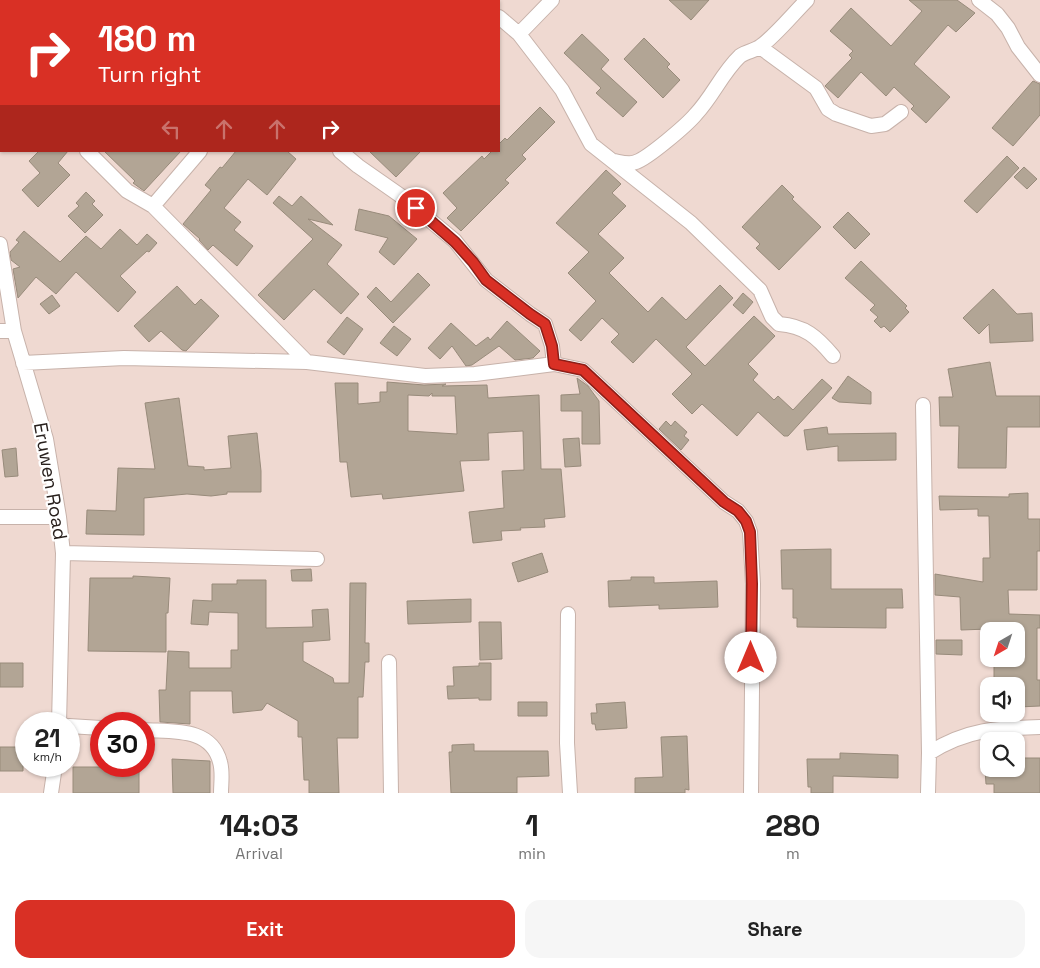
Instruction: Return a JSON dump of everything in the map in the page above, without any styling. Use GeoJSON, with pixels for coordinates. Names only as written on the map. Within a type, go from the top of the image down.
{"type":"FeatureCollection","features":[{"type":"Feature","properties":{"kind":"street"},"geometry":{"type":"LineString","coordinates":[[518,34],[552,0]]}},
{"type":"Feature","properties":{"kind":"street"},"geometry":{"type":"LineString","coordinates":[[613,161],[636,162],[662,144],[696,115],[727,71],[741,56],[748,51],[760,47],[807,0]]}},
{"type":"Feature","properties":{"kind":"street"},"geometry":{"type":"LineString","coordinates":[[978,0],[997,14],[1008,28],[1018,47],[1040,75]]}},
{"type":"Feature","properties":{"kind":"street"},"geometry":{"type":"LineString","coordinates":[[500,18],[518,34],[562,90],[591,144],[650,193],[691,223],[760,290],[772,316],[779,324],[788,325],[818,338],[833,356]]}},
{"type":"Feature","properties":{"kind":"street"},"geometry":{"type":"LineString","coordinates":[[760,47],[816,88],[828,109],[836,114],[871,126],[885,124],[901,112]]}},
{"type":"Feature","properties":{"kind":"street"},"geometry":{"type":"LineString","coordinates":[[88,152],[127,191],[152,206],[307,362]]}},
{"type":"Feature","properties":{"kind":"street"},"geometry":{"type":"LineString","coordinates":[[152,206],[199,152]]}},
{"type":"Feature","properties":{"kind":"street"},"geometry":{"type":"LineString","coordinates":[[341,152],[401,196],[431,221],[455,242],[486,280],[545,324],[554,364]]}},
{"type":"Feature","properties":{"kind":"street","name":"Eruwen Road"},"geometry":{"type":"LineString","coordinates":[[0,244],[7,331],[23,363],[46,439],[59,517],[63,553],[59,712]]}},
{"type":"Feature","properties":{"kind":"street"},"geometry":{"type":"LineString","coordinates":[[23,363],[124,358],[307,362],[425,376],[475,374],[554,364],[583,370],[724,502],[738,511],[746,521],[750,532],[752,584],[751,793]]}},
{"type":"Feature","properties":{"kind":"street"},"geometry":{"type":"LineString","coordinates":[[923,405],[930,753],[928,793]]}},
{"type":"Feature","properties":{"kind":"street"},"geometry":{"type":"LineString","coordinates":[[0,517],[59,517]]}},
{"type":"Feature","properties":{"kind":"street"},"geometry":{"type":"LineString","coordinates":[[63,553],[317,559]]}},
{"type":"Feature","properties":{"kind":"street"},"geometry":{"type":"LineString","coordinates":[[568,614],[567,743],[570,793]]}},
{"type":"Feature","properties":{"kind":"street"},"geometry":{"type":"LineString","coordinates":[[389,662],[391,793]]}},
{"type":"Feature","properties":{"kind":"street"},"geometry":{"type":"LineString","coordinates":[[930,753],[962,736],[992,729],[1040,727]]}},
{"type":"Feature","properties":{"kind":"street"},"geometry":{"type":"LineString","coordinates":[[155,731],[189,733],[202,738],[210,744],[217,752],[220,762],[221,793]]}},
{"type":"Feature","properties":{"kind":"street"},"geometry":{"type":"LineString","coordinates":[[51,793],[53,777]]}},
{"type":"Feature","properties":{"kind":"building"},"geometry":{"type":"Polygon","coordinates":[[[669,0],[709,0],[691,20],[669,0]]]}},
{"type":"Feature","properties":{"kind":"building"},"geometry":{"type":"Polygon","coordinates":[[[909,0],[957,0],[975,13],[956,32],[948,25],[914,64],[950,97],[926,123],[911,109],[914,106],[894,87],[886,96],[861,72],[838,98],[825,86],[852,58],[849,55],[853,51],[830,31],[851,8],[891,46],[922,11],[909,0]]]}},
{"type":"Feature","properties":{"kind":"building"},"geometry":{"type":"Polygon","coordinates":[[[582,34],[609,60],[601,69],[637,102],[623,117],[596,93],[601,88],[564,53],[582,34]]]}},
{"type":"Feature","properties":{"kind":"building"},"geometry":{"type":"Polygon","coordinates":[[[644,38],[670,64],[667,67],[680,80],[663,98],[624,59],[644,38]]]}},
{"type":"Feature","properties":{"kind":"building"},"geometry":{"type":"Polygon","coordinates":[[[1033,81],[1040,84],[1040,115],[1013,146],[992,128],[1033,81]]]}},
{"type":"Feature","properties":{"kind":"building"},"geometry":{"type":"Polygon","coordinates":[[[540,107],[555,122],[522,155],[526,159],[505,180],[509,183],[461,231],[447,218],[457,208],[443,193],[482,156],[484,159],[491,152],[500,152],[500,143],[505,138],[507,140],[540,107]]]}},
{"type":"Feature","properties":{"kind":"building"},"geometry":{"type":"Polygon","coordinates":[[[38,152],[67,152],[58,163],[70,175],[38,207],[22,190],[40,173],[29,161],[38,152]]]}},
{"type":"Feature","properties":{"kind":"building"},"geometry":{"type":"Polygon","coordinates":[[[105,152],[180,152],[144,191],[133,183],[135,181],[105,152]]]}},
{"type":"Feature","properties":{"kind":"building"},"geometry":{"type":"Polygon","coordinates":[[[235,152],[288,152],[296,159],[267,195],[248,179],[224,208],[241,222],[234,230],[253,246],[237,266],[213,245],[208,250],[200,239],[183,224],[211,190],[205,185],[220,167],[222,168],[235,152]]]}},
{"type":"Feature","properties":{"kind":"building"},"geometry":{"type":"Polygon","coordinates":[[[370,152],[420,152],[396,177],[370,152]]]}},
{"type":"Feature","properties":{"kind":"building"},"geometry":{"type":"Polygon","coordinates":[[[1007,156],[1019,168],[977,213],[964,201],[1007,156]]]}},
{"type":"Feature","properties":{"kind":"building"},"geometry":{"type":"Polygon","coordinates":[[[1024,167],[1037,179],[1027,189],[1014,177],[1024,167]]]}},
{"type":"Feature","properties":{"kind":"building"},"geometry":{"type":"Polygon","coordinates":[[[606,170],[621,184],[612,193],[626,206],[598,234],[624,258],[609,273],[648,312],[662,297],[686,320],[720,285],[733,298],[686,347],[705,366],[754,316],[775,336],[748,364],[758,374],[753,380],[774,400],[778,396],[793,410],[822,379],[832,388],[788,436],[784,436],[758,412],[737,436],[702,404],[692,414],[672,394],[692,374],[656,339],[633,363],[611,342],[619,334],[602,318],[581,341],[569,330],[596,301],[568,273],[589,252],[556,223],[606,170]]]}},
{"type":"Feature","properties":{"kind":"building"},"geometry":{"type":"Polygon","coordinates":[[[782,185],[794,197],[792,199],[821,227],[779,270],[756,248],[760,244],[742,227],[782,185]]]}},
{"type":"Feature","properties":{"kind":"building"},"geometry":{"type":"Polygon","coordinates":[[[86,192],[95,201],[92,204],[103,215],[85,233],[68,216],[79,206],[76,203],[86,192]]]}},
{"type":"Feature","properties":{"kind":"building"},"geometry":{"type":"Polygon","coordinates":[[[279,196],[292,206],[301,196],[333,225],[308,219],[342,245],[327,264],[359,294],[341,314],[314,289],[284,320],[258,295],[313,239],[273,203],[279,196]]]}},
{"type":"Feature","properties":{"kind":"building"},"geometry":{"type":"Polygon","coordinates":[[[359,209],[389,216],[417,239],[394,265],[379,252],[388,238],[355,230],[359,209]]]}},
{"type":"Feature","properties":{"kind":"building"},"geometry":{"type":"Polygon","coordinates":[[[848,212],[870,234],[855,249],[833,227],[848,212]]]}},
{"type":"Feature","properties":{"kind":"building"},"geometry":{"type":"Polygon","coordinates":[[[120,229],[137,245],[147,234],[157,243],[120,276],[136,292],[118,312],[76,272],[56,294],[36,277],[18,298],[13,269],[20,267],[11,260],[10,252],[19,242],[16,240],[24,231],[60,262],[86,236],[101,249],[120,229]]]}},
{"type":"Feature","properties":{"kind":"building"},"geometry":{"type":"Polygon","coordinates":[[[861,261],[907,306],[905,308],[909,312],[890,332],[884,326],[881,328],[874,321],[878,317],[870,310],[875,305],[845,278],[861,261]]]}},
{"type":"Feature","properties":{"kind":"building"},"geometry":{"type":"Polygon","coordinates":[[[418,273],[430,285],[393,323],[367,297],[376,287],[391,302],[418,273]]]}},
{"type":"Feature","properties":{"kind":"building"},"geometry":{"type":"Polygon","coordinates":[[[177,286],[195,305],[201,299],[219,316],[186,351],[182,350],[161,331],[149,342],[134,326],[177,286]]]}},
{"type":"Feature","properties":{"kind":"building"},"geometry":{"type":"Polygon","coordinates":[[[993,289],[1017,314],[1032,313],[1033,341],[990,343],[989,324],[979,334],[963,318],[993,289]]]}},
{"type":"Feature","properties":{"kind":"building"},"geometry":{"type":"Polygon","coordinates":[[[743,293],[753,302],[743,314],[733,305],[743,293]]]}},
{"type":"Feature","properties":{"kind":"building"},"geometry":{"type":"Polygon","coordinates":[[[52,295],[60,306],[49,314],[40,304],[52,295]]]}},
{"type":"Feature","properties":{"kind":"building"},"geometry":{"type":"Polygon","coordinates":[[[347,317],[363,329],[344,355],[327,342],[347,317]]]}},
{"type":"Feature","properties":{"kind":"building"},"geometry":{"type":"Polygon","coordinates":[[[507,321],[540,351],[533,358],[515,360],[499,346],[472,365],[466,366],[452,346],[440,359],[428,348],[451,323],[476,346],[488,337],[490,340],[507,321]]]}},
{"type":"Feature","properties":{"kind":"building"},"geometry":{"type":"Polygon","coordinates":[[[394,326],[411,339],[397,356],[380,343],[394,326]]]}},
{"type":"Feature","properties":{"kind":"building"},"geometry":{"type":"Polygon","coordinates":[[[990,362],[996,396],[1040,396],[1040,427],[1007,427],[1006,468],[958,468],[959,426],[940,426],[939,397],[953,397],[948,369],[990,362]]]}},
{"type":"Feature","properties":{"kind":"building"},"geometry":{"type":"Polygon","coordinates":[[[848,376],[871,392],[871,404],[839,402],[832,398],[848,376]]]}},
{"type":"Feature","properties":{"kind":"building"},"geometry":{"type":"Polygon","coordinates":[[[577,378],[588,386],[599,401],[600,444],[582,444],[582,411],[561,411],[561,395],[580,394],[577,378]]]}},
{"type":"Feature","properties":{"kind":"building"},"geometry":{"type":"Polygon","coordinates":[[[387,382],[424,385],[446,384],[442,386],[487,385],[488,398],[539,395],[541,469],[561,469],[565,517],[544,519],[545,527],[501,531],[502,540],[473,543],[469,512],[504,508],[502,471],[524,470],[523,431],[488,433],[489,460],[460,461],[464,491],[383,499],[382,494],[351,497],[347,462],[340,462],[335,383],[358,383],[358,404],[380,402],[380,392],[387,392],[387,382]],[[432,393],[429,396],[408,395],[408,431],[457,434],[455,396],[432,396],[432,393]]]}},
{"type":"Feature","properties":{"kind":"building"},"geometry":{"type":"Polygon","coordinates":[[[179,398],[188,466],[204,467],[204,470],[231,468],[228,436],[257,433],[261,492],[227,492],[227,494],[211,496],[187,494],[144,498],[144,535],[86,534],[87,510],[116,511],[118,468],[155,469],[145,403],[179,398]]]}},
{"type":"Feature","properties":{"kind":"building"},"geometry":{"type":"Polygon","coordinates":[[[666,421],[671,426],[675,421],[687,432],[684,436],[689,440],[681,450],[659,429],[666,421]]]}},
{"type":"Feature","properties":{"kind":"building"},"geometry":{"type":"Polygon","coordinates":[[[827,427],[828,434],[896,433],[896,460],[838,461],[838,446],[807,450],[804,430],[827,427]]]}},
{"type":"Feature","properties":{"kind":"building"},"geometry":{"type":"Polygon","coordinates":[[[579,438],[581,466],[565,467],[563,439],[579,438]]]}},
{"type":"Feature","properties":{"kind":"building"},"geometry":{"type":"Polygon","coordinates":[[[16,448],[18,476],[5,477],[2,450],[16,448]]]}},
{"type":"Feature","properties":{"kind":"building"},"geometry":{"type":"Polygon","coordinates":[[[1028,493],[1028,519],[1040,519],[1040,551],[1037,551],[1037,590],[1008,590],[1009,614],[1040,615],[1040,628],[1037,628],[1037,680],[1040,680],[1040,706],[1025,707],[1025,677],[994,677],[994,668],[1025,668],[1025,622],[980,622],[980,629],[961,630],[960,597],[935,595],[935,574],[983,582],[983,558],[990,558],[989,516],[978,516],[978,509],[940,510],[939,496],[1009,497],[1009,494],[1028,493]]]}},
{"type":"Feature","properties":{"kind":"building"},"geometry":{"type":"Polygon","coordinates":[[[831,549],[831,589],[902,589],[903,608],[886,608],[886,628],[797,627],[797,618],[793,618],[793,589],[782,589],[781,550],[831,549]]]}},
{"type":"Feature","properties":{"kind":"building"},"geometry":{"type":"Polygon","coordinates":[[[542,553],[548,572],[518,582],[512,563],[542,553]]]}},
{"type":"Feature","properties":{"kind":"building"},"geometry":{"type":"Polygon","coordinates":[[[311,569],[312,581],[292,581],[291,570],[311,569]]]}},
{"type":"Feature","properties":{"kind":"building"},"geometry":{"type":"Polygon","coordinates":[[[133,576],[170,578],[168,613],[166,613],[166,652],[88,651],[90,578],[133,578],[133,576]]]}},
{"type":"Feature","properties":{"kind":"building"},"geometry":{"type":"Polygon","coordinates":[[[631,577],[654,577],[654,583],[717,581],[718,607],[659,609],[659,605],[609,607],[608,581],[631,580],[631,577]]]}},
{"type":"Feature","properties":{"kind":"building"},"geometry":{"type":"Polygon","coordinates":[[[237,580],[266,580],[266,628],[313,627],[312,610],[328,609],[330,640],[303,642],[303,661],[333,678],[334,683],[349,683],[350,583],[366,583],[365,643],[369,643],[369,662],[365,662],[363,697],[358,697],[358,738],[337,738],[339,793],[309,793],[309,780],[304,780],[302,737],[298,737],[298,721],[267,703],[262,710],[233,713],[232,691],[190,691],[190,724],[160,722],[159,690],[166,690],[168,651],[189,652],[189,668],[231,668],[231,650],[238,650],[238,613],[209,612],[208,625],[191,624],[193,600],[212,601],[212,584],[237,584],[237,580]]]}},
{"type":"Feature","properties":{"kind":"building"},"geometry":{"type":"Polygon","coordinates":[[[471,599],[471,622],[408,624],[407,601],[471,599]]]}},
{"type":"Feature","properties":{"kind":"building"},"geometry":{"type":"Polygon","coordinates":[[[479,622],[501,622],[502,659],[480,660],[479,622]]]}},
{"type":"Feature","properties":{"kind":"building"},"geometry":{"type":"Polygon","coordinates":[[[936,640],[962,640],[962,655],[936,654],[936,640]]]}},
{"type":"Feature","properties":{"kind":"building"},"geometry":{"type":"Polygon","coordinates":[[[0,663],[23,663],[23,687],[0,687],[0,663]]]}},
{"type":"Feature","properties":{"kind":"building"},"geometry":{"type":"Polygon","coordinates":[[[479,663],[491,663],[491,700],[479,700],[479,698],[448,699],[447,686],[454,686],[453,667],[479,666],[479,663]]]}},
{"type":"Feature","properties":{"kind":"building"},"geometry":{"type":"Polygon","coordinates":[[[518,702],[547,702],[547,716],[518,716],[518,702]]]}},
{"type":"Feature","properties":{"kind":"building"},"geometry":{"type":"Polygon","coordinates":[[[625,702],[627,728],[596,730],[595,724],[592,724],[591,713],[597,713],[596,704],[625,702]]]}},
{"type":"Feature","properties":{"kind":"building"},"geometry":{"type":"Polygon","coordinates":[[[687,736],[689,790],[685,789],[685,793],[635,793],[635,778],[663,777],[661,737],[687,736]]]}},
{"type":"Feature","properties":{"kind":"building"},"geometry":{"type":"Polygon","coordinates":[[[474,744],[474,751],[548,751],[549,776],[517,777],[517,793],[451,793],[449,752],[452,752],[452,745],[474,744]]]}},
{"type":"Feature","properties":{"kind":"building"},"geometry":{"type":"Polygon","coordinates":[[[0,747],[15,747],[15,771],[0,771],[0,747]]]}},
{"type":"Feature","properties":{"kind":"building"},"geometry":{"type":"Polygon","coordinates":[[[840,753],[898,755],[898,778],[833,776],[833,793],[811,793],[811,787],[808,787],[807,759],[840,759],[840,753]]]}},
{"type":"Feature","properties":{"kind":"building"},"geometry":{"type":"Polygon","coordinates":[[[1025,758],[1040,758],[1040,793],[994,793],[994,784],[986,784],[986,777],[1025,777],[1025,758]]]}},
{"type":"Feature","properties":{"kind":"building"},"geometry":{"type":"Polygon","coordinates":[[[172,759],[210,761],[210,793],[173,793],[172,759]]]}},
{"type":"Feature","properties":{"kind":"building"},"geometry":{"type":"Polygon","coordinates":[[[80,767],[90,767],[90,777],[139,777],[139,793],[73,793],[73,777],[80,777],[80,767]]]}},
{"type":"Feature","properties":{"kind":"route"},"geometry":{"type":"LineString","coordinates":[[416,208],[455,242],[486,280],[545,324],[552,346],[554,364],[583,370],[724,502],[738,511],[746,521],[750,532],[752,584],[751,658]]}}]}
